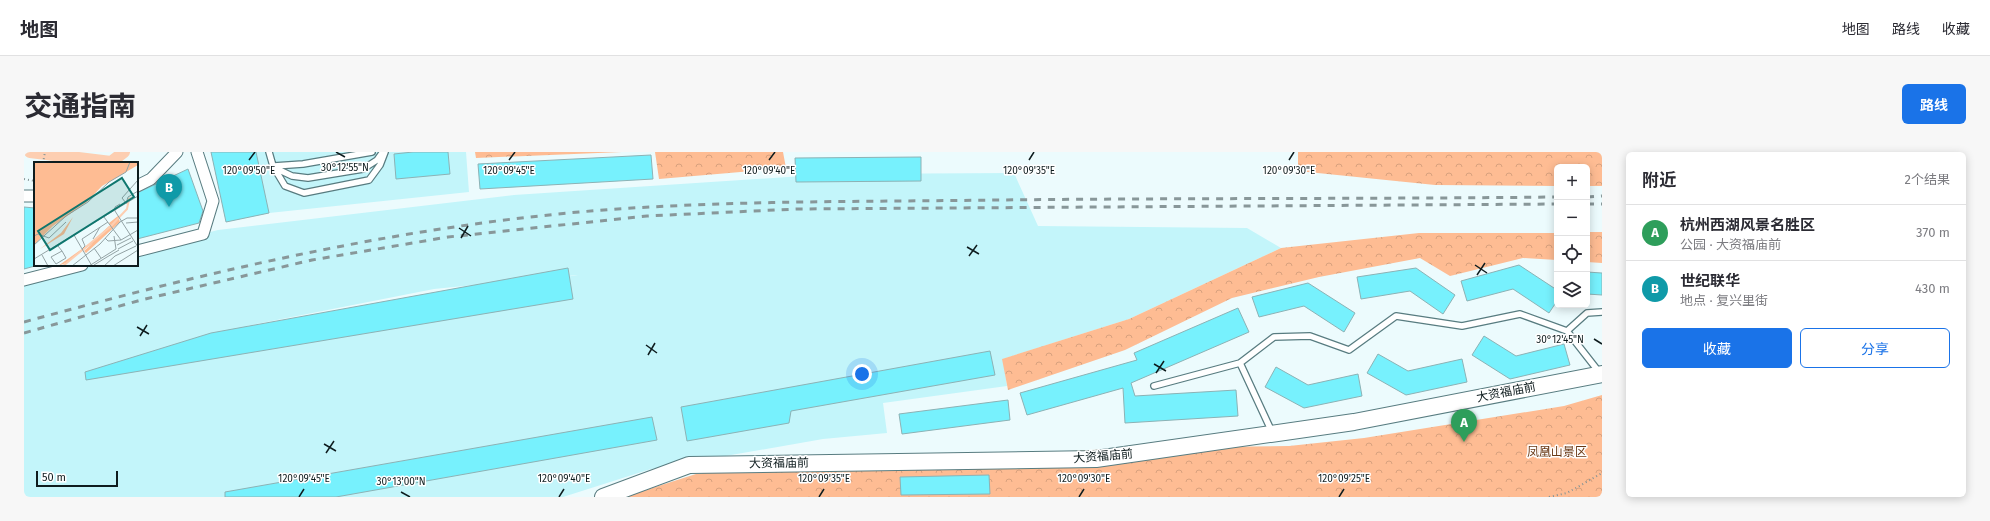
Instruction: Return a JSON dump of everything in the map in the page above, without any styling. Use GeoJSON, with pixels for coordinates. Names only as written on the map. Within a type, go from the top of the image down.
{"type":"FeatureCollection","features":[{"type":"Feature","properties":{"kind":"street"},"geometry":{"type":"LineString","coordinates":[[138,186],[151,180],[177,152]]}},
{"type":"Feature","properties":{"kind":"street"},"geometry":{"type":"LineString","coordinates":[[138,251],[203,234],[213,201],[197,152]]}},
{"type":"Feature","properties":{"kind":"street"},"geometry":{"type":"LineString","coordinates":[[24,280],[78,266]]}},
{"type":"Feature","properties":{"kind":"street","name":"大资福庙前"},"geometry":{"type":"LineString","coordinates":[[603,497],[689,465],[1096,459],[1354,422],[1601,375]]}},
{"type":"Feature","properties":{"kind":"lane"},"geometry":{"type":"LineString","coordinates":[[269,152],[273,166],[285,186],[304,193],[369,180],[380,165],[384,152]]}},
{"type":"Feature","properties":{"kind":"lane"},"geometry":{"type":"LineString","coordinates":[[273,166],[303,164],[372,152]]}},
{"type":"Feature","properties":{"kind":"lane"},"geometry":{"type":"LineString","coordinates":[[273,166],[292,176],[308,178],[363,169],[377,160],[384,152]]}},
{"type":"Feature","properties":{"kind":"lane"},"geometry":{"type":"LineString","coordinates":[[1567,331],[1587,313],[1602,312]]}},
{"type":"Feature","properties":{"kind":"lane"},"geometry":{"type":"LineString","coordinates":[[1154,386],[1240,363],[1274,337],[1310,336],[1349,350],[1396,316],[1462,326],[1520,314],[1567,331],[1601,375]]}},
{"type":"Feature","properties":{"kind":"lane"},"geometry":{"type":"LineString","coordinates":[[1240,363],[1272,434]]}},
{"type":"Feature","properties":{"kind":"path"},"geometry":{"type":"LineString","coordinates":[[43,162],[45,152]]}},
{"type":"Feature","properties":{"kind":"path"},"geometry":{"type":"LineString","coordinates":[[24,179],[34,181]]}},
{"type":"Feature","properties":{"kind":"path"},"geometry":{"type":"LineString","coordinates":[[1550,497],[1567,493],[1602,473]]}},
{"type":"Feature","properties":{"kind":"shaded area"},"geometry":{"type":"Polygon","coordinates":[[[211,152],[466,152],[469,192],[269,213],[226,222],[211,152]]]}},
{"type":"Feature","properties":{"kind":"shaded area"},"geometry":{"type":"Polygon","coordinates":[[[1014,173],[1038,226],[1247,228],[1281,248],[1129,319],[1003,359],[1007,386],[883,403],[887,433],[823,439],[651,469],[563,497],[24,497],[24,280],[78,266],[138,266],[138,251],[218,230],[514,195],[833,174],[1014,173]],[[578,275],[434,289],[247,327],[578,275]]]}},
{"type":"Feature","properties":{"kind":"green space"},"geometry":{"type":"Polygon","coordinates":[[[475,152],[622,152],[476,158],[475,152]]]}},
{"type":"Feature","properties":{"kind":"green space"},"geometry":{"type":"Polygon","coordinates":[[[655,152],[783,152],[786,168],[659,179],[655,152]]]}},
{"type":"Feature","properties":{"kind":"green space"},"geometry":{"type":"Polygon","coordinates":[[[1298,152],[1602,152],[1602,186],[1590,186],[1590,164],[1554,164],[1554,186],[1435,185],[1298,171],[1298,152]]]}},
{"type":"Feature","properties":{"kind":"green space"},"geometry":{"type":"Polygon","coordinates":[[[1590,232],[1602,232],[1602,263],[1590,262],[1590,232]]]}},
{"type":"Feature","properties":{"kind":"green space"},"geometry":{"type":"Polygon","coordinates":[[[1419,233],[1554,233],[1554,260],[1523,258],[1450,276],[1420,258],[1319,277],[1232,298],[1125,350],[1008,390],[1002,359],[1129,319],[1281,248],[1419,233]]]}},
{"type":"Feature","properties":{"kind":"green space","name":"凤凰山景区"},"geometry":{"type":"Polygon","coordinates":[[[1602,395],[1602,497],[624,497],[696,474],[760,465],[1135,448],[1289,446],[1364,438],[1564,406],[1602,395]]]}},
{"type":"Feature","properties":{"kind":"building"},"geometry":{"type":"Polygon","coordinates":[[[211,152],[256,152],[269,213],[226,222],[211,152]]]}},
{"type":"Feature","properties":{"kind":"building"},"geometry":{"type":"Polygon","coordinates":[[[413,152],[448,152],[450,174],[396,179],[394,154],[413,152]]]}},
{"type":"Feature","properties":{"kind":"building"},"geometry":{"type":"Polygon","coordinates":[[[651,155],[653,179],[480,189],[478,164],[651,155]]]}},
{"type":"Feature","properties":{"kind":"building"},"geometry":{"type":"Polygon","coordinates":[[[921,157],[921,181],[796,182],[795,158],[921,157]]]}},
{"type":"Feature","properties":{"kind":"building"},"geometry":{"type":"Polygon","coordinates":[[[188,169],[203,211],[199,223],[138,239],[138,193],[188,169]]]}},
{"type":"Feature","properties":{"kind":"building"},"geometry":{"type":"Polygon","coordinates":[[[24,207],[34,208],[35,266],[24,269],[24,207]]]}},
{"type":"Feature","properties":{"kind":"building"},"geometry":{"type":"Polygon","coordinates":[[[1519,265],[1554,288],[1554,306],[1549,313],[1513,289],[1467,301],[1461,281],[1519,265]]]}},
{"type":"Feature","properties":{"kind":"building"},"geometry":{"type":"Polygon","coordinates":[[[568,268],[573,299],[86,380],[85,372],[211,333],[568,268]]]}},
{"type":"Feature","properties":{"kind":"building"},"geometry":{"type":"Polygon","coordinates":[[[1416,268],[1455,295],[1443,314],[1410,291],[1361,299],[1357,277],[1416,268]]]}},
{"type":"Feature","properties":{"kind":"building"},"geometry":{"type":"Polygon","coordinates":[[[1590,272],[1602,273],[1602,295],[1590,294],[1590,272]]]}},
{"type":"Feature","properties":{"kind":"building"},"geometry":{"type":"Polygon","coordinates":[[[1308,283],[1355,313],[1344,332],[1304,306],[1259,317],[1252,297],[1308,283]]]}},
{"type":"Feature","properties":{"kind":"building"},"geometry":{"type":"Polygon","coordinates":[[[1238,308],[1249,332],[1131,383],[1135,396],[1236,390],[1238,416],[1125,423],[1123,388],[1027,415],[1020,393],[1137,360],[1134,353],[1238,308]]]}},
{"type":"Feature","properties":{"kind":"building"},"geometry":{"type":"Polygon","coordinates":[[[1484,336],[1516,356],[1564,344],[1570,365],[1510,379],[1472,355],[1484,336]]]}},
{"type":"Feature","properties":{"kind":"building"},"geometry":{"type":"Polygon","coordinates":[[[990,351],[995,375],[791,411],[789,423],[687,441],[681,407],[990,351]]]}},
{"type":"Feature","properties":{"kind":"building"},"geometry":{"type":"Polygon","coordinates":[[[1378,354],[1408,371],[1462,359],[1467,382],[1406,395],[1367,373],[1378,354]]]}},
{"type":"Feature","properties":{"kind":"building"},"geometry":{"type":"Polygon","coordinates":[[[1276,367],[1308,385],[1358,374],[1362,396],[1304,408],[1265,387],[1276,367]]]}},
{"type":"Feature","properties":{"kind":"building"},"geometry":{"type":"Polygon","coordinates":[[[1008,400],[1010,420],[902,434],[899,414],[1008,400]]]}},
{"type":"Feature","properties":{"kind":"building"},"geometry":{"type":"Polygon","coordinates":[[[652,417],[657,440],[336,497],[225,497],[225,492],[652,417]]]}},
{"type":"Feature","properties":{"kind":"building"},"geometry":{"type":"Polygon","coordinates":[[[989,475],[990,494],[901,495],[900,477],[989,475]]]}},
{"type":"Feature","properties":{"kind":"waterway"},"geometry":{"type":"LineString","coordinates":[[30,152],[111,162],[124,152]]}},
{"type":"Feature","properties":{"kind":"railway"},"geometry":{"type":"LineString","coordinates":[[1590,197],[1602,196]]}},
{"type":"Feature","properties":{"kind":"railway"},"geometry":{"type":"LineString","coordinates":[[24,322],[161,286],[369,241],[438,229],[579,212],[684,205],[788,202],[1554,197]]}},
{"type":"Feature","properties":{"kind":"railway"},"geometry":{"type":"LineString","coordinates":[[24,333],[141,300],[312,260],[448,237],[647,216],[797,209],[1554,204]]}},
{"type":"Feature","properties":{"kind":"railway"},"geometry":{"type":"LineString","coordinates":[[1590,204],[1602,204]]}},
{"type":"Feature","properties":{"kind":"place","name":"世纪联华"},"geometry":{"type":"Point","coordinates":[169,207]}},
{"type":"Feature","properties":{"kind":"place","name":"杭州西湖风景名胜区"},"geometry":{"type":"Point","coordinates":[1464,442]}}]}
